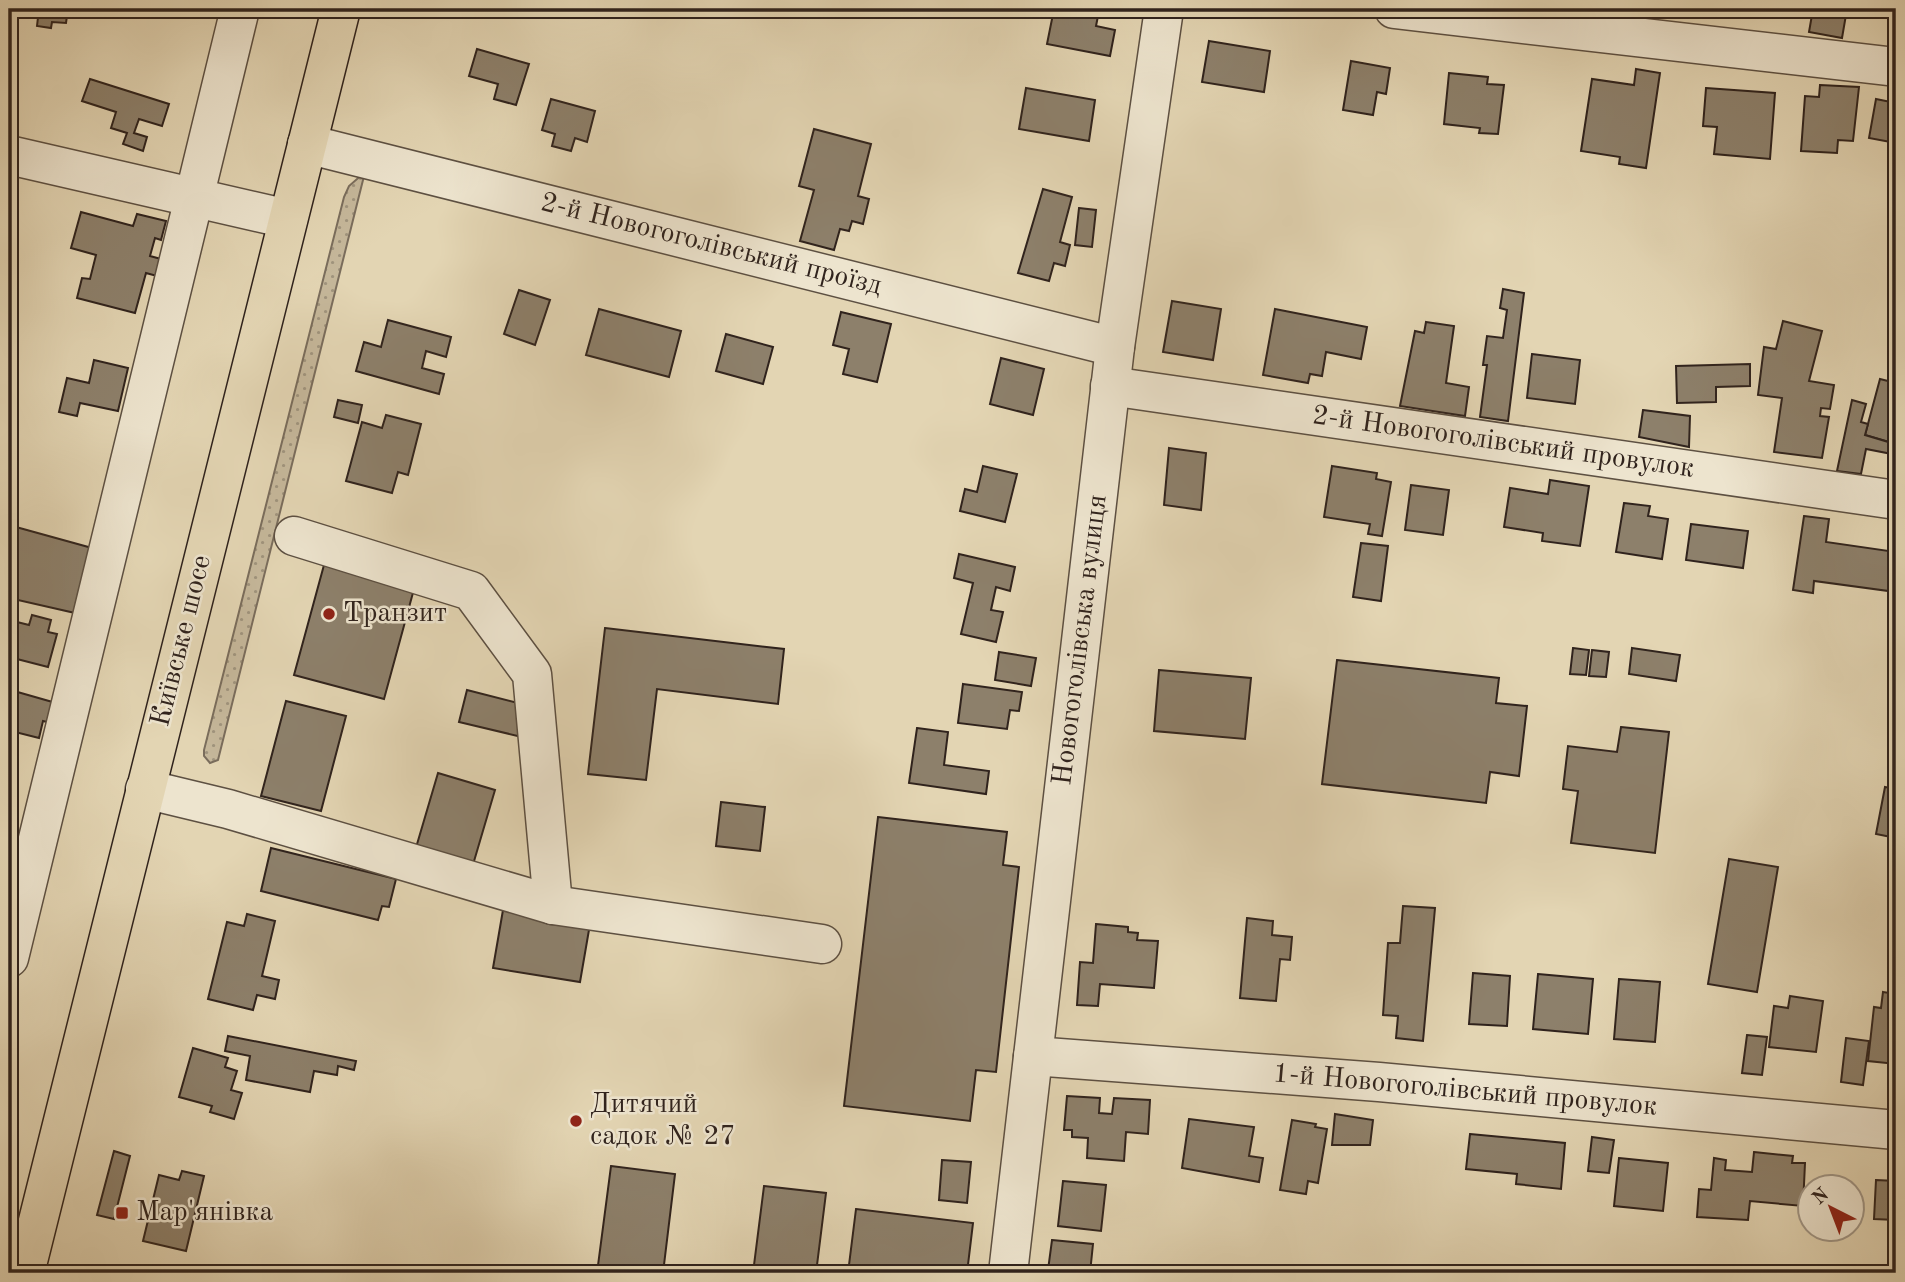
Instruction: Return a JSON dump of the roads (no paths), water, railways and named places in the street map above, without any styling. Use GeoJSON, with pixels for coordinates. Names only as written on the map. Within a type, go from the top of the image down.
{"type":"FeatureCollection","features":[{"type":"Feature","properties":{"kind":"main road","name":"Київське шосе"},"geometry":{"type":"LineString","coordinates":[[24,1273],[341,9]]}},
{"type":"Feature","properties":{"kind":"street"},"geometry":{"type":"LineString","coordinates":[[9,958],[240,9]]}},
{"type":"Feature","properties":{"kind":"street","name":"Новогоголівська вулиця"},"geometry":{"type":"LineString","coordinates":[[1007,1273],[1110,386],[1164,9]]}},
{"type":"Feature","properties":{"kind":"street"},"geometry":{"type":"LineString","coordinates":[[1394,9],[1896,67]]}},
{"type":"Feature","properties":{"kind":"street","name":"2-й Новогоголівський проїзд"},"geometry":{"type":"LineString","coordinates":[[307,145],[1115,347]]}},
{"type":"Feature","properties":{"kind":"street"},"geometry":{"type":"LineString","coordinates":[[9,155],[288,219]]}},
{"type":"Feature","properties":{"kind":"street","name":"2-й Новогоголівський провулок"},"geometry":{"type":"LineString","coordinates":[[1110,386],[1896,500]]}},
{"type":"Feature","properties":{"kind":"street"},"geometry":{"type":"LineString","coordinates":[[294,536],[471,591],[532,674],[553,905]]}},
{"type":"Feature","properties":{"kind":"street"},"geometry":{"type":"LineString","coordinates":[[145,789],[228,809],[553,905],[822,944]]}},
{"type":"Feature","properties":{"kind":"street","name":"1-й Новогоголівський провулок"},"geometry":{"type":"LineString","coordinates":[[1033,1056],[1379,1082],[1896,1130]]}},
{"type":"Feature","properties":{"kind":"place","name":"Транзит"},"geometry":{"type":"Point","coordinates":[329,614]}},
{"type":"Feature","properties":{"kind":"place","name":"Дитячий садок № 27"},"geometry":{"type":"Point","coordinates":[576,1121]}},
{"type":"Feature","properties":{"kind":"place","name":"Мар'янівка"},"geometry":{"type":"Point","coordinates":[122,1213]}}]}
